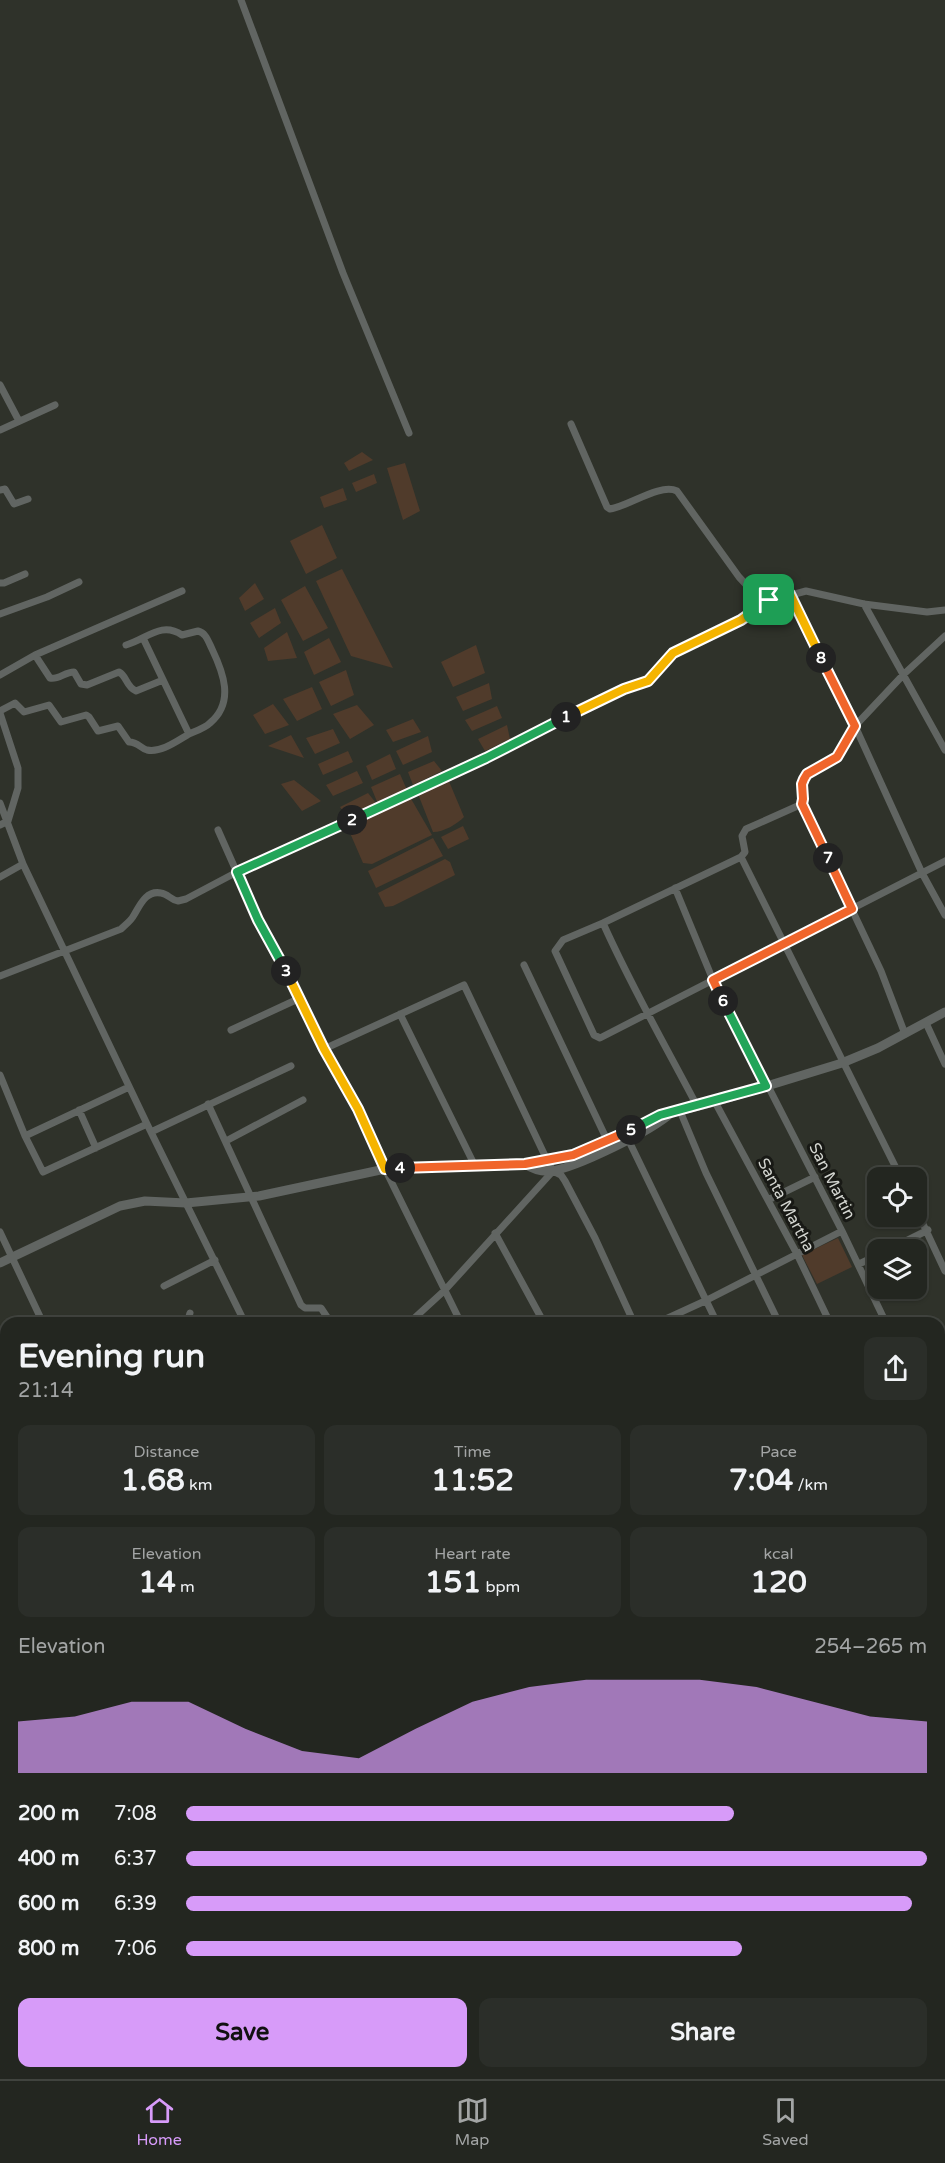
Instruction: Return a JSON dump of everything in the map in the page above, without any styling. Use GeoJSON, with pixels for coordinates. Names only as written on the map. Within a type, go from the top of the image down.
{"type":"FeatureCollection","features":[{"type":"Feature","properties":{"kind":"street"},"geometry":{"type":"LineString","coordinates":[[241,0],[343,273],[409,433]]}},
{"type":"Feature","properties":{"kind":"street"},"geometry":{"type":"LineString","coordinates":[[0,385],[19,421]]}},
{"type":"Feature","properties":{"kind":"street"},"geometry":{"type":"LineString","coordinates":[[0,430],[55,405]]}},
{"type":"Feature","properties":{"kind":"street"},"geometry":{"type":"LineString","coordinates":[[571,424],[607,507],[619,508],[665,489],[677,491],[740,577],[752,591],[769,600]]}},
{"type":"Feature","properties":{"kind":"street"},"geometry":{"type":"LineString","coordinates":[[0,490],[7,490],[14,504],[28,499]]}},
{"type":"Feature","properties":{"kind":"street"},"geometry":{"type":"LineString","coordinates":[[0,583],[25,574]]}},
{"type":"Feature","properties":{"kind":"street"},"geometry":{"type":"LineString","coordinates":[[0,614],[47,597],[79,582]]}},
{"type":"Feature","properties":{"kind":"street"},"geometry":{"type":"LineString","coordinates":[[0,675],[35,655],[182,591]]}},
{"type":"Feature","properties":{"kind":"street"},"geometry":{"type":"LineString","coordinates":[[0,976],[121,929],[134,916],[142,900],[154,893],[160,892],[178,901],[486,758],[624,689],[648,681],[673,653],[741,620],[769,600],[806,591],[864,604],[927,612],[945,610]]}},
{"type":"Feature","properties":{"kind":"street"},"geometry":{"type":"LineString","coordinates":[[790,594],[855,726],[922,873],[945,915]]}},
{"type":"Feature","properties":{"kind":"street"},"geometry":{"type":"LineString","coordinates":[[864,604],[945,750]]}},
{"type":"Feature","properties":{"kind":"street"},"geometry":{"type":"LineString","coordinates":[[0,825],[8,821],[18,788],[18,768],[4,740],[0,712],[15,703],[24,712],[49,705],[61,722],[86,715],[98,731],[118,726],[129,742],[138,743],[144,749],[156,751],[210,723],[217,716],[224,702],[223,671],[202,631],[182,636],[164,628],[126,645]]}},
{"type":"Feature","properties":{"kind":"street"},"geometry":{"type":"LineString","coordinates":[[905,1034],[881,971],[802,804],[802,784],[807,774],[837,757],[855,726],[904,674],[945,636]]}},
{"type":"Feature","properties":{"kind":"street"},"geometry":{"type":"LineString","coordinates":[[143,638],[189,734]]}},
{"type":"Feature","properties":{"kind":"street"},"geometry":{"type":"LineString","coordinates":[[35,655],[50,678],[54,679],[74,672],[81,684],[87,685],[119,672],[129,687],[136,691],[163,680]]}},
{"type":"Feature","properties":{"kind":"street"},"geometry":{"type":"LineString","coordinates":[[0,803],[23,864],[129,1087],[243,1317]]}},
{"type":"Feature","properties":{"kind":"street"},"geometry":{"type":"LineString","coordinates":[[802,804],[746,829],[742,836],[745,852],[741,857],[563,940],[555,951],[594,1035],[600,1038],[945,861]]}},
{"type":"Feature","properties":{"kind":"street"},"geometry":{"type":"LineString","coordinates":[[218,830],[258,920],[324,1049],[358,1109],[458,1317]]}},
{"type":"Feature","properties":{"kind":"street"},"geometry":{"type":"LineString","coordinates":[[741,857],[895,1167]]}},
{"type":"Feature","properties":{"kind":"street"},"geometry":{"type":"LineString","coordinates":[[0,877],[23,864]]}},
{"type":"Feature","properties":{"kind":"street","name":"San Martin"},"geometry":{"type":"LineString","coordinates":[[675,888],[713,980],[859,1264],[883,1317]]}},
{"type":"Feature","properties":{"kind":"street"},"geometry":{"type":"LineString","coordinates":[[603,923],[630,982],[698,1106]]}},
{"type":"Feature","properties":{"kind":"street"},"geometry":{"type":"LineString","coordinates":[[524,966],[714,1317]]}},
{"type":"Feature","properties":{"kind":"street"},"geometry":{"type":"LineString","coordinates":[[324,1049],[464,986],[547,1160],[553,1171],[561,1175],[565,1181],[596,1238],[631,1317]]}},
{"type":"Feature","properties":{"kind":"street"},"geometry":{"type":"LineString","coordinates":[[231,1030],[298,999]]}},
{"type":"Feature","properties":{"kind":"street"},"geometry":{"type":"LineString","coordinates":[[525,1164],[540,1171],[553,1171],[568,1167],[663,1121],[676,1112],[842,1063],[905,1034],[945,1012]]}},
{"type":"Feature","properties":{"kind":"street"},"geometry":{"type":"LineString","coordinates":[[400,1014],[474,1164]]}},
{"type":"Feature","properties":{"kind":"street"},"geometry":{"type":"LineString","coordinates":[[926,1023],[945,1064]]}},
{"type":"Feature","properties":{"kind":"street"},"geometry":{"type":"LineString","coordinates":[[151,1132],[291,1066]]}},
{"type":"Feature","properties":{"kind":"street"},"geometry":{"type":"LineString","coordinates":[[0,1075],[25,1136],[43,1172],[147,1124]]}},
{"type":"Feature","properties":{"kind":"street"},"geometry":{"type":"LineString","coordinates":[[25,1136],[129,1087]]}},
{"type":"Feature","properties":{"kind":"street"},"geometry":{"type":"LineString","coordinates":[[226,1141],[303,1100]]}},
{"type":"Feature","properties":{"kind":"street","name":"Santa Martha"},"geometry":{"type":"LineString","coordinates":[[715,1102],[797,1254],[827,1317]]}},
{"type":"Feature","properties":{"kind":"street"},"geometry":{"type":"LineString","coordinates":[[208,1104],[301,1305],[305,1308],[321,1308],[327,1317]]}},
{"type":"Feature","properties":{"kind":"street"},"geometry":{"type":"LineString","coordinates":[[79,1110],[96,1148]]}},
{"type":"Feature","properties":{"kind":"street"},"geometry":{"type":"LineString","coordinates":[[676,1112],[776,1317]]}},
{"type":"Feature","properties":{"kind":"street"},"geometry":{"type":"LineString","coordinates":[[0,1263],[120,1206],[145,1201],[186,1203],[250,1197],[385,1169],[474,1164],[525,1164],[573,1155],[619,1141]]}},
{"type":"Feature","properties":{"kind":"street"},"geometry":{"type":"LineString","coordinates":[[416,1317],[446,1290],[553,1171]]}},
{"type":"Feature","properties":{"kind":"street"},"geometry":{"type":"LineString","coordinates":[[768,1200],[815,1177]]}},
{"type":"Feature","properties":{"kind":"street"},"geometry":{"type":"LineString","coordinates":[[926,1227],[945,1271]]}},
{"type":"Feature","properties":{"kind":"street"},"geometry":{"type":"LineString","coordinates":[[910,1239],[928,1230]]}},
{"type":"Feature","properties":{"kind":"street"},"geometry":{"type":"LineString","coordinates":[[670,1317],[842,1231]]}},
{"type":"Feature","properties":{"kind":"street"},"geometry":{"type":"LineString","coordinates":[[0,1232],[40,1317]]}},
{"type":"Feature","properties":{"kind":"street"},"geometry":{"type":"LineString","coordinates":[[495,1233],[540,1317]]}},
{"type":"Feature","properties":{"kind":"street"},"geometry":{"type":"LineString","coordinates":[[164,1286],[215,1260]]}},
{"type":"Feature","properties":{"kind":"street"},"geometry":{"type":"LineString","coordinates":[[859,1264],[867,1260]]}},
{"type":"Feature","properties":{"kind":"street"},"geometry":{"type":"LineString","coordinates":[[189,1317],[190,1313]]}},
{"type":"Feature","properties":{"kind":"shaded area"},"geometry":{"type":"Polygon","coordinates":[[[362,452],[373,460],[349,471],[344,463],[362,452]]]}},
{"type":"Feature","properties":{"kind":"shaded area"},"geometry":{"type":"Polygon","coordinates":[[[405,463],[420,511],[403,520],[387,468],[405,463]]]}},
{"type":"Feature","properties":{"kind":"shaded area"},"geometry":{"type":"Polygon","coordinates":[[[374,474],[377,483],[356,492],[352,483],[374,474]]]}},
{"type":"Feature","properties":{"kind":"shaded area"},"geometry":{"type":"Polygon","coordinates":[[[343,488],[347,500],[324,508],[320,497],[343,488]]]}},
{"type":"Feature","properties":{"kind":"shaded area"},"geometry":{"type":"Polygon","coordinates":[[[322,525],[337,558],[306,574],[290,541],[322,525]]]}},
{"type":"Feature","properties":{"kind":"shaded area"},"geometry":{"type":"Polygon","coordinates":[[[342,569],[393,668],[351,656],[316,581],[342,569]]]}},
{"type":"Feature","properties":{"kind":"shaded area"},"geometry":{"type":"Polygon","coordinates":[[[255,583],[264,599],[245,611],[239,598],[255,583]]]}},
{"type":"Feature","properties":{"kind":"shaded area"},"geometry":{"type":"Polygon","coordinates":[[[305,586],[328,628],[303,641],[281,600],[305,586]]]}},
{"type":"Feature","properties":{"kind":"shaded area"},"geometry":{"type":"Polygon","coordinates":[[[275,608],[281,623],[259,638],[250,623],[275,608]]]}},
{"type":"Feature","properties":{"kind":"shaded area"},"geometry":{"type":"Polygon","coordinates":[[[287,632],[297,658],[268,661],[264,648],[287,632]]]}},
{"type":"Feature","properties":{"kind":"shaded area"},"geometry":{"type":"Polygon","coordinates":[[[329,638],[341,662],[314,675],[304,652],[329,638]]]}},
{"type":"Feature","properties":{"kind":"shaded area"},"geometry":{"type":"Polygon","coordinates":[[[476,645],[485,673],[453,687],[441,662],[476,645]]]}},
{"type":"Feature","properties":{"kind":"shaded area"},"geometry":{"type":"Polygon","coordinates":[[[346,670],[354,695],[331,706],[319,682],[346,670]]]}},
{"type":"Feature","properties":{"kind":"shaded area"},"geometry":{"type":"Polygon","coordinates":[[[489,683],[492,699],[463,711],[456,697],[489,683]]]}},
{"type":"Feature","properties":{"kind":"shaded area"},"geometry":{"type":"Polygon","coordinates":[[[312,687],[322,709],[297,721],[283,699],[312,687]]]}},
{"type":"Feature","properties":{"kind":"shaded area"},"geometry":{"type":"Polygon","coordinates":[[[273,704],[289,725],[265,734],[253,715],[273,704]]]}},
{"type":"Feature","properties":{"kind":"shaded area"},"geometry":{"type":"Polygon","coordinates":[[[357,705],[374,725],[350,739],[333,714],[357,705]]]}},
{"type":"Feature","properties":{"kind":"shaded area"},"geometry":{"type":"Polygon","coordinates":[[[497,706],[502,718],[472,731],[465,720],[497,706]]]}},
{"type":"Feature","properties":{"kind":"shaded area"},"geometry":{"type":"Polygon","coordinates":[[[413,719],[421,732],[393,742],[386,730],[413,719]]]}},
{"type":"Feature","properties":{"kind":"shaded area"},"geometry":{"type":"Polygon","coordinates":[[[507,725],[510,739],[485,751],[478,739],[507,725]]]}},
{"type":"Feature","properties":{"kind":"shaded area"},"geometry":{"type":"Polygon","coordinates":[[[333,729],[340,743],[315,754],[306,738],[333,729]]]}},
{"type":"Feature","properties":{"kind":"shaded area"},"geometry":{"type":"Polygon","coordinates":[[[291,735],[304,758],[268,746],[291,735]]]}},
{"type":"Feature","properties":{"kind":"shaded area"},"geometry":{"type":"Polygon","coordinates":[[[428,736],[432,752],[403,765],[396,751],[428,736]]]}},
{"type":"Feature","properties":{"kind":"shaded area"},"geometry":{"type":"Polygon","coordinates":[[[348,751],[353,762],[323,775],[318,764],[348,751]]]}},
{"type":"Feature","properties":{"kind":"shaded area"},"geometry":{"type":"Polygon","coordinates":[[[390,754],[396,769],[372,780],[366,766],[390,754]]]}},
{"type":"Feature","properties":{"kind":"shaded area"},"geometry":{"type":"Polygon","coordinates":[[[434,761],[442,771],[413,785],[408,772],[434,761]]]}},
{"type":"Feature","properties":{"kind":"shaded area"},"geometry":{"type":"Polygon","coordinates":[[[357,771],[363,783],[333,796],[326,785],[357,771]]]}},
{"type":"Feature","properties":{"kind":"shaded area"},"geometry":{"type":"Polygon","coordinates":[[[400,774],[407,790],[378,804],[371,787],[400,774]]]}},
{"type":"Feature","properties":{"kind":"shaded area"},"geometry":{"type":"Polygon","coordinates":[[[448,779],[464,817],[442,831],[433,832],[418,794],[448,779]]]}},
{"type":"Feature","properties":{"kind":"shaded area"},"geometry":{"type":"Polygon","coordinates":[[[294,780],[321,801],[302,811],[281,784],[294,780]]]}},
{"type":"Feature","properties":{"kind":"shaded area"},"geometry":{"type":"Polygon","coordinates":[[[368,793],[376,803],[346,815],[340,807],[368,793]]]}},
{"type":"Feature","properties":{"kind":"shaded area"},"geometry":{"type":"Polygon","coordinates":[[[410,797],[432,835],[372,864],[363,863],[347,826],[410,797]]]}},
{"type":"Feature","properties":{"kind":"shaded area"},"geometry":{"type":"Polygon","coordinates":[[[463,826],[469,839],[448,849],[441,837],[463,826]]]}},
{"type":"Feature","properties":{"kind":"shaded area"},"geometry":{"type":"Polygon","coordinates":[[[433,838],[443,856],[376,888],[368,871],[433,838]]]}},
{"type":"Feature","properties":{"kind":"shaded area"},"geometry":{"type":"Polygon","coordinates":[[[445,859],[450,862],[455,875],[393,906],[385,907],[378,893],[445,859]]]}},
{"type":"Feature","properties":{"kind":"shaded area"},"geometry":{"type":"Polygon","coordinates":[[[838,1238],[852,1267],[817,1284],[802,1255],[838,1238]]]}},
{"type":"Feature","properties":{"kind":"route"},"geometry":{"type":"LineString","coordinates":[[790,594],[855,726],[837,757],[807,774],[802,784],[802,804],[852,909],[713,980],[766,1086],[715,1102],[660,1115],[618,1138],[567,1157],[525,1164],[474,1164],[385,1169],[358,1109],[324,1049],[282,962],[258,920],[237,872],[486,758],[624,689],[648,681],[673,653],[741,620],[769,600],[790,594]]}}]}
